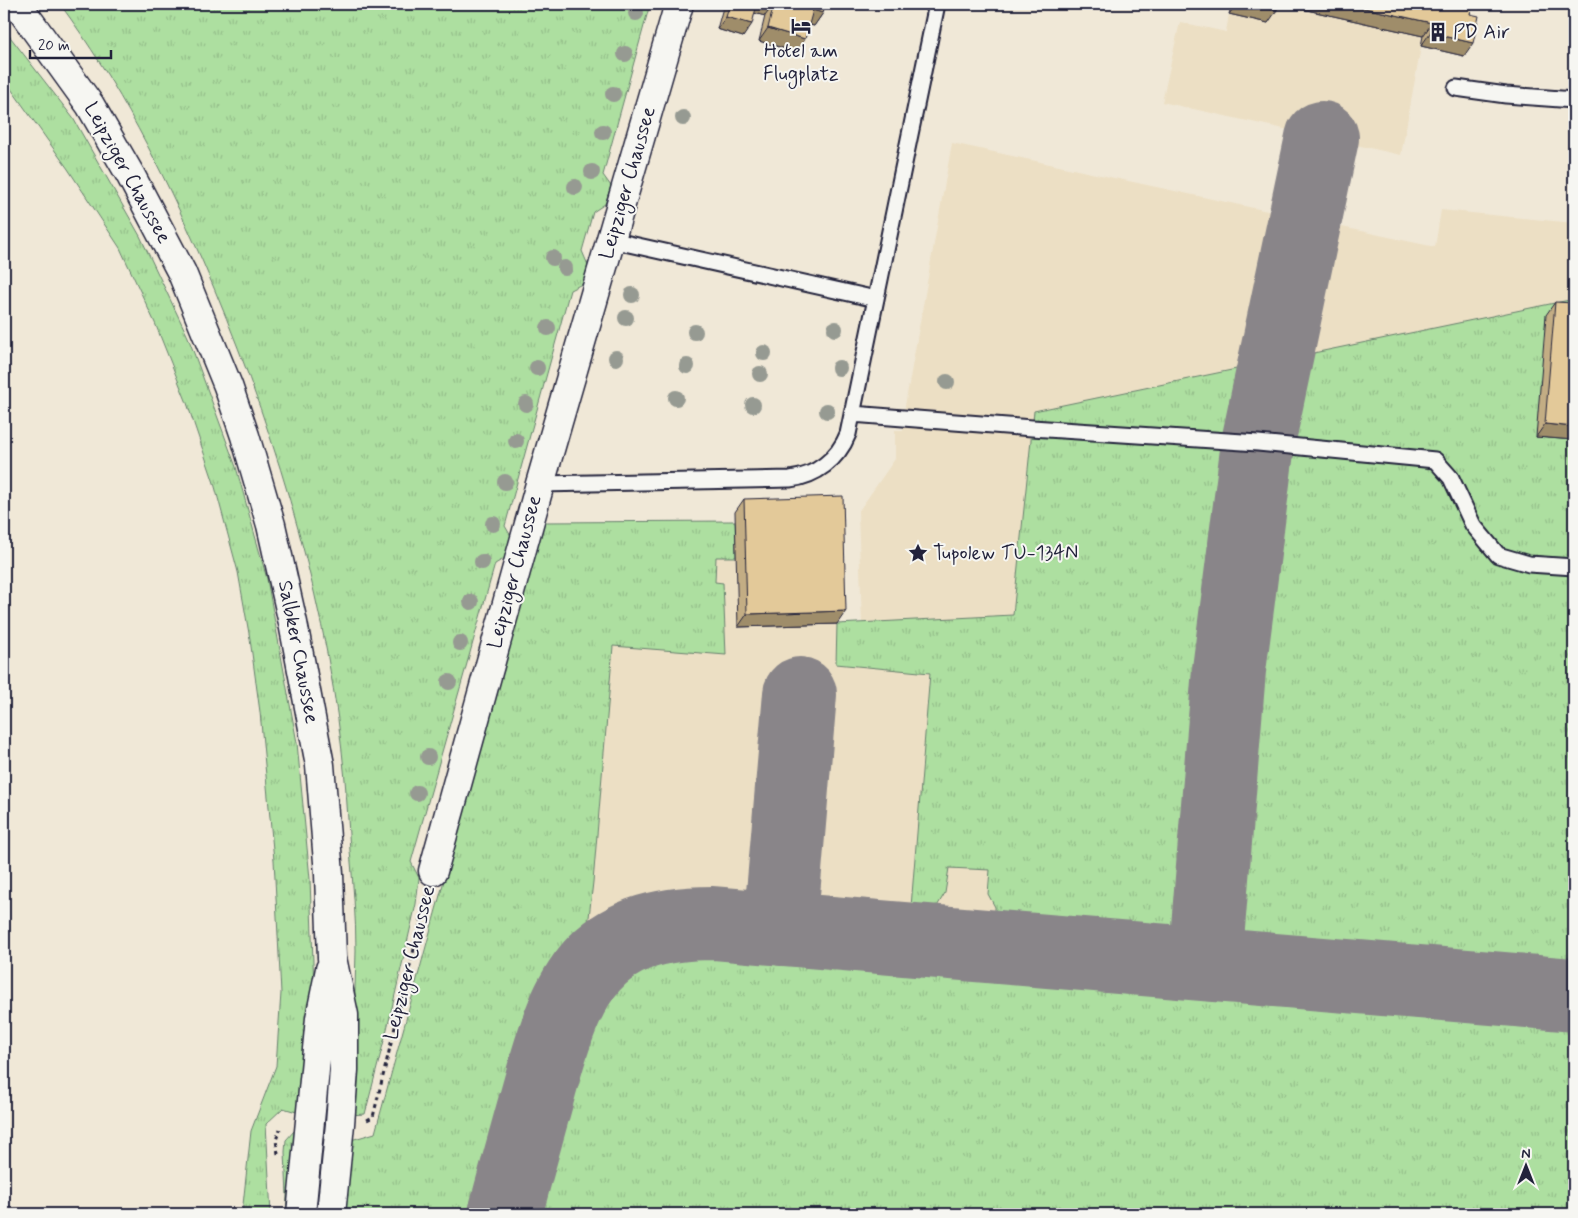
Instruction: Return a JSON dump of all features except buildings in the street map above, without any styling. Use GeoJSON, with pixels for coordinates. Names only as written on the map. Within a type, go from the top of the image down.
{"type":"FeatureCollection","features":[{"type":"Feature","properties":{"kind":"main road","name":"Leipziger Chaussee"},"geometry":{"type":"LineString","coordinates":[[17,4],[90,106],[131,176],[182,273],[216,355]]}},
{"type":"Feature","properties":{"kind":"main road","name":"Leipziger Chaussee"},"geometry":{"type":"LineString","coordinates":[[433,871],[540,484],[679,4]]}},
{"type":"Feature","properties":{"kind":"main road","name":"Salbker Chaussee"},"geometry":{"type":"LineString","coordinates":[[216,355],[245,436],[271,525],[314,727],[323,798],[329,874],[332,958],[344,1015],[344,1070],[353,1123]]}},
{"type":"Feature","properties":{"kind":"main road","name":"Salbker Chaussee"},"geometry":{"type":"LineString","coordinates":[[301,1214],[320,1018],[332,958]]}},
{"type":"Feature","properties":{"kind":"main road"},"geometry":{"type":"LineString","coordinates":[[331,1214],[353,1123]]}},
{"type":"Feature","properties":{"kind":"lane"},"geometry":{"type":"LineString","coordinates":[[540,484],[797,478],[818,470],[835,456],[846,440],[852,414],[937,4]]}},
{"type":"Feature","properties":{"kind":"lane"},"geometry":{"type":"LineString","coordinates":[[1456,88],[1506,95],[1574,100]]}},
{"type":"Feature","properties":{"kind":"lane"},"geometry":{"type":"LineString","coordinates":[[611,240],[876,299]]}},
{"type":"Feature","properties":{"kind":"lane"},"geometry":{"type":"LineString","coordinates":[[852,414],[1258,443],[1435,460],[1451,478],[1473,525],[1498,555],[1529,564],[1574,567]]}},
{"type":"Feature","properties":{"kind":"path","name":"Leipziger Chaussee"},"geometry":{"type":"LineString","coordinates":[[353,1123],[373,1117],[433,871]]}},
{"type":"Feature","properties":{"kind":"shaded area"},"geometry":{"type":"Polygon","coordinates":[[[1273,4],[1423,36],[1401,155],[1162,102],[1180,22],[1226,32],[1229,14],[1268,23],[1273,4]]]}},
{"type":"Feature","properties":{"kind":"shaded area"},"geometry":{"type":"Polygon","coordinates":[[[952,143],[1435,247],[1441,210],[1574,223],[1574,1214],[375,1214],[542,522],[735,521],[735,511],[834,509],[837,624],[862,623],[858,512],[895,459],[895,430],[903,430],[905,406],[952,143]]]}},
{"type":"Feature","properties":{"kind":"green space"},"geometry":{"type":"Polygon","coordinates":[[[60,4],[650,4],[603,175],[611,186],[605,204],[593,212],[582,251],[588,265],[584,283],[570,290],[505,526],[512,538],[507,557],[495,564],[411,862],[419,878],[416,904],[365,1114],[350,1115],[356,938],[342,751],[322,625],[290,501],[271,439],[249,378],[187,226],[120,96],[60,4]]]}},
{"type":"Feature","properties":{"kind":"green space"},"geometry":{"type":"Polygon","coordinates":[[[4,29],[73,118],[140,236],[188,337],[236,467],[267,579],[297,743],[310,879],[314,990],[300,1113],[283,1108],[266,1124],[271,1214],[242,1214],[251,1131],[276,1066],[281,993],[274,860],[260,712],[238,572],[214,483],[187,403],[155,323],[120,248],[68,169],[4,79],[4,29]]]}},
{"type":"Feature","properties":{"kind":"green space"},"geometry":{"type":"Polygon","coordinates":[[[1574,299],[1574,963],[1208,931],[995,917],[995,907],[988,894],[990,870],[949,868],[945,893],[936,908],[911,907],[930,673],[836,664],[837,624],[1013,615],[1034,411],[1574,299]]]}},
{"type":"Feature","properties":{"kind":"green space"},"geometry":{"type":"Polygon","coordinates":[[[735,521],[736,557],[716,557],[715,582],[723,583],[726,655],[613,646],[587,935],[562,953],[538,986],[521,1034],[471,1214],[338,1214],[351,1140],[375,1133],[542,522],[735,521]]]}},
{"type":"Feature","properties":{"kind":"green space"},"geometry":{"type":"Polygon","coordinates":[[[697,953],[1574,1026],[1574,1214],[537,1214],[583,1048],[592,1023],[604,1001],[620,983],[640,968],[665,958],[697,953]]]}},
{"type":"Feature","properties":{"kind":"green space"},"geometry":{"type":"Polygon","coordinates":[[[300,1129],[293,1214],[286,1214],[286,1140],[295,1130],[300,1129]]]}},
{"type":"Feature","properties":{"kind":"taxiway"},"geometry":{"type":"LineString","coordinates":[[1205,964],[1229,670],[1258,443],[1322,138]]}},
{"type":"Feature","properties":{"kind":"taxiway"},"geometry":{"type":"LineString","coordinates":[[780,929],[800,694]]}},
{"type":"Feature","properties":{"kind":"taxiway"},"geometry":{"type":"LineString","coordinates":[[505,1214],[551,1049],[562,1017],[575,989],[592,966],[613,947],[639,934],[672,926],[713,923],[1574,995]]}},
{"type":"Feature","properties":{"kind":"place","name":"Hotel am Flugplatz"},"geometry":{"type":"Point","coordinates":[801,26]}},
{"type":"Feature","properties":{"kind":"place","name":"PD Air"},"geometry":{"type":"Point","coordinates":[1438,32]}},
{"type":"Feature","properties":{"kind":"place","name":"Tupolew TU-134N"},"geometry":{"type":"Point","coordinates":[918,553]}}]}
